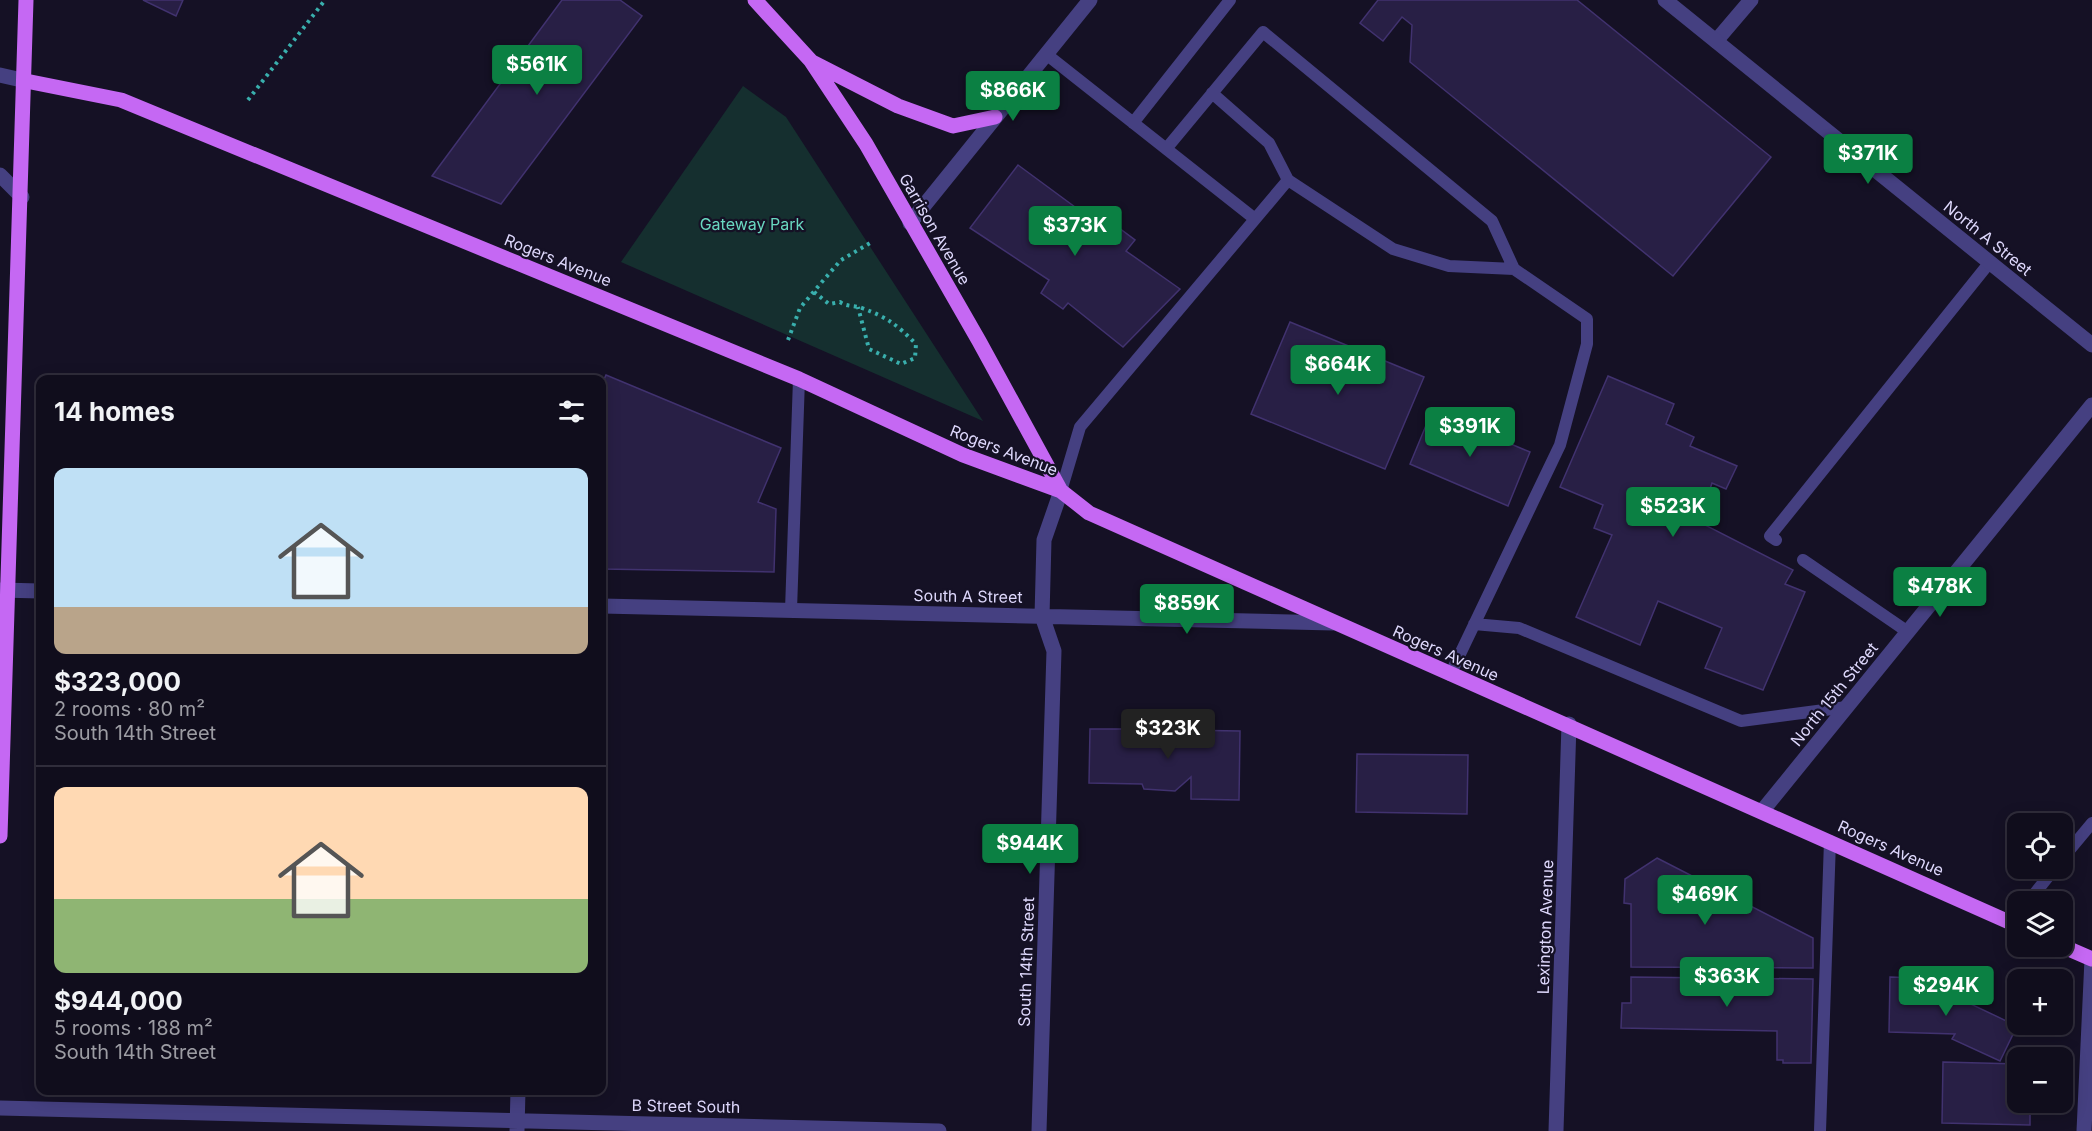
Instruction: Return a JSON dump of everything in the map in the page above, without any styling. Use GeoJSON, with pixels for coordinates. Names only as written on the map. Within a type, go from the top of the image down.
{"type":"FeatureCollection","features":[{"type":"Feature","properties":{"kind":"main road"},"geometry":{"type":"LineString","coordinates":[[0,836],[4,590],[22,197],[26,0]]}},
{"type":"Feature","properties":{"kind":"main road","name":"Garrison Avenue"},"geometry":{"type":"LineString","coordinates":[[755,0],[811,61],[866,144],[980,341],[1061,491]]}},
{"type":"Feature","properties":{"kind":"main road"},"geometry":{"type":"LineString","coordinates":[[811,61],[898,106],[952,126],[995,117]]}},
{"type":"Feature","properties":{"kind":"main road","name":"Rogers Avenue"},"geometry":{"type":"LineString","coordinates":[[26,81],[121,100],[799,379],[963,455],[1061,491],[1089,513],[1450,675],[1569,724],[2007,918]]}},
{"type":"Feature","properties":{"kind":"main road"},"geometry":{"type":"LineString","coordinates":[[2073,951],[2092,959]]}},
{"type":"Feature","properties":{"kind":"street"},"geometry":{"type":"LineString","coordinates":[[910,222],[1090,0]]}},
{"type":"Feature","properties":{"kind":"street","name":"North A Street"},"geometry":{"type":"LineString","coordinates":[[1665,0],[2092,345]]}},
{"type":"Feature","properties":{"kind":"street"},"geometry":{"type":"LineString","coordinates":[[1716,41],[1751,0]]}},
{"type":"Feature","properties":{"kind":"street"},"geometry":{"type":"LineString","coordinates":[[0,75],[26,81]]}},
{"type":"Feature","properties":{"kind":"street"},"geometry":{"type":"LineString","coordinates":[[0,175],[22,197]]}},
{"type":"Feature","properties":{"kind":"street","name":"North 15th Street"},"geometry":{"type":"LineString","coordinates":[[1763,810],[2092,405]]}},
{"type":"Feature","properties":{"kind":"street"},"geometry":{"type":"LineString","coordinates":[[1042,616],[1044,540],[1061,491]]}},
{"type":"Feature","properties":{"kind":"street"},"geometry":{"type":"LineString","coordinates":[[4,590],[36,591]]}},
{"type":"Feature","properties":{"kind":"street","name":"South A Street"},"geometry":{"type":"LineString","coordinates":[[606,606],[1333,622]]}},
{"type":"Feature","properties":{"kind":"street","name":"South 14th Street"},"geometry":{"type":"LineString","coordinates":[[1039,1131],[1054,651],[1042,616]]}},
{"type":"Feature","properties":{"kind":"street","name":"Lexington Avenue"},"geometry":{"type":"LineString","coordinates":[[1556,1131],[1569,724]]}},
{"type":"Feature","properties":{"kind":"street"},"geometry":{"type":"LineString","coordinates":[[2084,1131],[2092,959]]}},
{"type":"Feature","properties":{"kind":"street"},"geometry":{"type":"LineString","coordinates":[[517,1126],[518,1095]]}},
{"type":"Feature","properties":{"kind":"street","name":"B Street South"},"geometry":{"type":"LineString","coordinates":[[0,1108],[517,1126],[939,1131]]}},
{"type":"Feature","properties":{"kind":"lane"},"geometry":{"type":"LineString","coordinates":[[1133,123],[1230,0]]}},
{"type":"Feature","properties":{"kind":"lane"},"geometry":{"type":"LineString","coordinates":[[1166,149],[1263,32],[1492,221],[1514,269],[1587,319],[1587,344],[1560,445],[1450,675]]}},
{"type":"Feature","properties":{"kind":"lane"},"geometry":{"type":"LineString","coordinates":[[1046,54],[1255,219]]}},
{"type":"Feature","properties":{"kind":"lane"},"geometry":{"type":"LineString","coordinates":[[1212,93],[1269,143],[1288,180],[1393,249],[1449,266],[1514,269]]}},
{"type":"Feature","properties":{"kind":"lane"},"geometry":{"type":"LineString","coordinates":[[1061,491],[1080,427],[1288,180]]}},
{"type":"Feature","properties":{"kind":"lane"},"geometry":{"type":"LineString","coordinates":[[1776,540],[1770,536],[1990,262]]}},
{"type":"Feature","properties":{"kind":"lane"},"geometry":{"type":"LineString","coordinates":[[791,610],[799,379]]}},
{"type":"Feature","properties":{"kind":"lane"},"geometry":{"type":"LineString","coordinates":[[1803,560],[1908,632]]}},
{"type":"Feature","properties":{"kind":"lane"},"geometry":{"type":"LineString","coordinates":[[1474,624],[1519,628],[1741,721],[1847,707]]}},
{"type":"Feature","properties":{"kind":"lane"},"geometry":{"type":"LineString","coordinates":[[2073,846],[2092,823]]}},
{"type":"Feature","properties":{"kind":"lane"},"geometry":{"type":"LineString","coordinates":[[1820,1131],[1830,841]]}},
{"type":"Feature","properties":{"kind":"lane"},"geometry":{"type":"LineString","coordinates":[[2037,891],[2046,879]]}},
{"type":"Feature","properties":{"kind":"path"},"geometry":{"type":"LineString","coordinates":[[248,100],[325,0]]}},
{"type":"Feature","properties":{"kind":"path"},"geometry":{"type":"LineString","coordinates":[[788,340],[800,308],[841,260],[872,242]]}},
{"type":"Feature","properties":{"kind":"path"},"geometry":{"type":"LineString","coordinates":[[814,292],[829,304],[840,302],[848,307],[858,307],[893,321],[916,344],[915,358],[901,364],[869,349],[858,307]]}},
{"type":"Feature","properties":{"kind":"green space","name":"Gateway Park"},"geometry":{"type":"Polygon","coordinates":[[[743,86],[786,117],[983,421],[621,262],[743,86]]]}},
{"type":"Feature","properties":{"kind":"building"},"geometry":{"type":"Polygon","coordinates":[[[143,0],[183,0],[176,16],[143,0]]]}},
{"type":"Feature","properties":{"kind":"building"},"geometry":{"type":"Polygon","coordinates":[[[562,0],[620,0],[642,16],[501,204],[432,176],[562,0]]]}},
{"type":"Feature","properties":{"kind":"building"},"geometry":{"type":"Polygon","coordinates":[[[1378,0],[1577,0],[1771,157],[1673,276],[1410,62],[1412,25],[1402,17],[1383,41],[1360,23],[1378,0]]]}},
{"type":"Feature","properties":{"kind":"building"},"geometry":{"type":"Polygon","coordinates":[[[1018,165],[1109,232],[1115,225],[1135,240],[1126,251],[1180,289],[1123,347],[1068,303],[1063,309],[1041,293],[1049,280],[970,228],[1018,165]]]}},
{"type":"Feature","properties":{"kind":"building"},"geometry":{"type":"Polygon","coordinates":[[[1290,322],[1424,377],[1385,469],[1251,414],[1290,322]]]}},
{"type":"Feature","properties":{"kind":"building"},"geometry":{"type":"Polygon","coordinates":[[[606,375],[781,448],[758,502],[776,509],[774,572],[606,569],[606,375]]]}},
{"type":"Feature","properties":{"kind":"building"},"geometry":{"type":"Polygon","coordinates":[[[1608,376],[1674,404],[1666,424],[1694,437],[1690,446],[1737,466],[1726,489],[1712,483],[1699,522],[1793,570],[1785,584],[1805,592],[1763,690],[1705,668],[1722,628],[1658,601],[1640,645],[1576,617],[1612,535],[1594,528],[1603,505],[1560,487],[1608,376]]]}},
{"type":"Feature","properties":{"kind":"building"},"geometry":{"type":"Polygon","coordinates":[[[1432,411],[1530,452],[1508,506],[1410,464],[1432,411]]]}},
{"type":"Feature","properties":{"kind":"building"},"geometry":{"type":"Polygon","coordinates":[[[1148,725],[1180,726],[1180,730],[1240,731],[1239,800],[1191,799],[1191,777],[1175,791],[1144,789],[1142,784],[1089,783],[1090,729],[1148,729],[1148,725]]]}},
{"type":"Feature","properties":{"kind":"building"},"geometry":{"type":"Polygon","coordinates":[[[1357,754],[1468,755],[1467,814],[1356,812],[1357,754]]]}},
{"type":"Feature","properties":{"kind":"building"},"geometry":{"type":"Polygon","coordinates":[[[1657,858],[1813,938],[1813,968],[1631,967],[1631,904],[1624,903],[1625,879],[1657,858]]]}},
{"type":"Feature","properties":{"kind":"building"},"geometry":{"type":"Polygon","coordinates":[[[1631,977],[1813,979],[1811,1063],[1783,1063],[1783,1060],[1777,1060],[1777,1031],[1621,1028],[1622,1003],[1631,1003],[1631,977]]]}},
{"type":"Feature","properties":{"kind":"building"},"geometry":{"type":"Polygon","coordinates":[[[1890,977],[1916,978],[2007,1021],[2007,1035],[2013,1035],[2000,1061],[1952,1039],[1955,1034],[1889,1032],[1890,977]]]}},
{"type":"Feature","properties":{"kind":"building"},"geometry":{"type":"Polygon","coordinates":[[[1943,1062],[2007,1064],[2007,1113],[2030,1113],[2030,1125],[1942,1123],[1943,1062]]]}}]}
